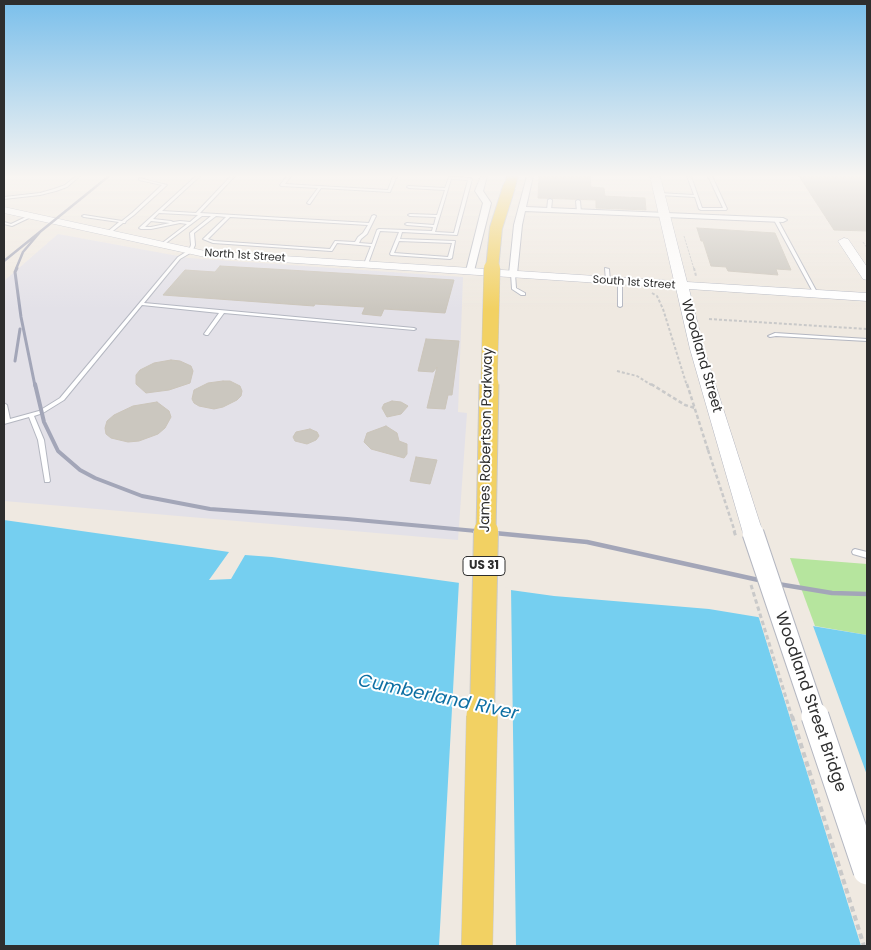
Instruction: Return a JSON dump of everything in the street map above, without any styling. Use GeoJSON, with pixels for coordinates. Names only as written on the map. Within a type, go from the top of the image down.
{"type":"FeatureCollection","features":[{"type":"Feature","properties":{"kind":"main road","name":"James Robertson Parkway"},"geometry":{"type":"LineString","coordinates":[[477,946],[491,282],[496,228],[498,220]]}},
{"type":"Feature","properties":{"kind":"street","name":"North 1st Street"},"geometry":{"type":"LineString","coordinates":[[51,220],[205,254],[490,272]]}},
{"type":"Feature","properties":{"kind":"street"},"geometry":{"type":"LineString","coordinates":[[470,271],[482,220]]}},
{"type":"Feature","properties":{"kind":"street"},"geometry":{"type":"LineString","coordinates":[[513,274],[520,220]]}},
{"type":"Feature","properties":{"kind":"street","name":"Woodland Street"},"geometry":{"type":"LineString","coordinates":[[665,220],[746,539]]}},
{"type":"Feature","properties":{"kind":"street"},"geometry":{"type":"LineString","coordinates":[[844,241],[867,276]]}},
{"type":"Feature","properties":{"kind":"street","name":"South 1st Street"},"geometry":{"type":"LineString","coordinates":[[490,272],[611,277],[681,286],[867,297]]}},
{"type":"Feature","properties":{"kind":"street","name":"Woodland Street Bridge"},"geometry":{"type":"LineString","coordinates":[[746,539],[867,871]]}},
{"type":"Feature","properties":{"kind":"lane"},"geometry":{"type":"LineString","coordinates":[[4,230],[21,220]]}},
{"type":"Feature","properties":{"kind":"lane"},"geometry":{"type":"LineString","coordinates":[[113,220],[124,222]]}},
{"type":"Feature","properties":{"kind":"lane"},"geometry":{"type":"LineString","coordinates":[[150,220],[141,228],[151,228],[180,222]]}},
{"type":"Feature","properties":{"kind":"lane"},"geometry":{"type":"LineString","coordinates":[[155,220],[190,223]]}},
{"type":"Feature","properties":{"kind":"lane"},"geometry":{"type":"LineString","coordinates":[[162,245],[193,220]]}},
{"type":"Feature","properties":{"kind":"lane"},"geometry":{"type":"LineString","coordinates":[[180,232],[192,233],[208,220]]}},
{"type":"Feature","properties":{"kind":"lane"},"geometry":{"type":"LineString","coordinates":[[224,220],[205,239],[213,242],[331,250],[336,242],[373,245]]}},
{"type":"Feature","properties":{"kind":"lane"},"geometry":{"type":"LineString","coordinates":[[305,220],[370,224]]}},
{"type":"Feature","properties":{"kind":"lane"},"geometry":{"type":"LineString","coordinates":[[356,244],[358,238],[365,234],[372,220]]}},
{"type":"Feature","properties":{"kind":"lane"},"geometry":{"type":"LineString","coordinates":[[433,233],[437,220]]}},
{"type":"Feature","properties":{"kind":"lane"},"geometry":{"type":"LineString","coordinates":[[366,264],[379,230],[456,234],[461,220]]}},
{"type":"Feature","properties":{"kind":"lane"},"geometry":{"type":"LineString","coordinates":[[780,220],[816,294]]}},
{"type":"Feature","properties":{"kind":"lane"},"geometry":{"type":"LineString","coordinates":[[108,233],[124,222]]}},
{"type":"Feature","properties":{"kind":"lane"},"geometry":{"type":"LineString","coordinates":[[4,224],[11,225]]}},
{"type":"Feature","properties":{"kind":"lane"},"geometry":{"type":"LineString","coordinates":[[408,224],[435,226]]}},
{"type":"Feature","properties":{"kind":"lane"},"geometry":{"type":"LineString","coordinates":[[398,240],[454,242],[450,258],[392,254],[401,231]]}},
{"type":"Feature","properties":{"kind":"lane"},"geometry":{"type":"LineString","coordinates":[[4,405],[6,421],[41,412],[62,399],[179,258],[190,251],[193,245],[192,233]]}},
{"type":"Feature","properties":{"kind":"lane"},"geometry":{"type":"LineString","coordinates":[[513,274],[514,289],[523,294]]}},
{"type":"Feature","properties":{"kind":"lane"},"geometry":{"type":"LineString","coordinates":[[611,277],[620,306]]}},
{"type":"Feature","properties":{"kind":"lane"},"geometry":{"type":"LineString","coordinates":[[141,304],[414,329]]}},
{"type":"Feature","properties":{"kind":"lane"},"geometry":{"type":"LineString","coordinates":[[206,334],[223,311]]}},
{"type":"Feature","properties":{"kind":"lane"},"geometry":{"type":"LineString","coordinates":[[770,336],[775,334],[867,340]]}},
{"type":"Feature","properties":{"kind":"lane"},"geometry":{"type":"LineString","coordinates":[[31,414],[41,440],[47,481]]}},
{"type":"Feature","properties":{"kind":"lane"},"geometry":{"type":"LineString","coordinates":[[855,552],[867,555]]}},
{"type":"Feature","properties":{"kind":"path"},"geometry":{"type":"LineString","coordinates":[[682,229],[695,275],[699,280]]}},
{"type":"Feature","properties":{"kind":"path"},"geometry":{"type":"LineString","coordinates":[[867,242],[863,242],[867,248]]}},
{"type":"Feature","properties":{"kind":"path"},"geometry":{"type":"LineString","coordinates":[[649,292],[657,296],[663,309],[708,450],[746,539]]}},
{"type":"Feature","properties":{"kind":"path"},"geometry":{"type":"LineString","coordinates":[[709,319],[867,329]]}},
{"type":"Feature","properties":{"kind":"path"},"geometry":{"type":"LineString","coordinates":[[617,371],[637,376],[685,405],[695,408]]}},
{"type":"Feature","properties":{"kind":"path"},"geometry":{"type":"LineString","coordinates":[[750,582],[864,946]]}},
{"type":"Feature","properties":{"kind":"shaded area"},"geometry":{"type":"Polygon","coordinates":[[[58,234],[189,258],[463,277],[458,412],[467,413],[458,540],[4,501],[4,281],[58,234]]]}},
{"type":"Feature","properties":{"kind":"green space"},"geometry":{"type":"Polygon","coordinates":[[[790,558],[867,564],[867,635],[815,626],[790,558]]]}},
{"type":"Feature","properties":{"kind":"water","name":"Cumberland River"},"geometry":{"type":"Polygon","coordinates":[[[4,520],[229,552],[209,580],[231,579],[245,555],[272,557],[554,596],[709,609],[867,635],[867,946],[4,946],[4,520]]]}},
{"type":"Feature","properties":{"kind":"pier"},"geometry":{"type":"Polygon","coordinates":[[[459,581],[511,588],[516,946],[439,946],[459,581]]]}},
{"type":"Feature","properties":{"kind":"pier"},"geometry":{"type":"Polygon","coordinates":[[[758,615],[812,623],[867,775],[867,946],[861,946],[758,615]]]}},
{"type":"Feature","properties":{"kind":"building"},"geometry":{"type":"Polygon","coordinates":[[[828,220],[867,220],[867,231],[834,230],[828,220]]]}},
{"type":"Feature","properties":{"kind":"building"},"geometry":{"type":"Polygon","coordinates":[[[697,228],[775,233],[791,270],[776,269],[778,275],[728,271],[726,267],[711,266],[697,228]]]}},
{"type":"Feature","properties":{"kind":"building"},"geometry":{"type":"Polygon","coordinates":[[[220,266],[454,280],[445,313],[384,309],[381,316],[362,314],[365,307],[315,304],[314,306],[163,295],[185,270],[215,272],[220,266]]]}},
{"type":"Feature","properties":{"kind":"building"},"geometry":{"type":"Polygon","coordinates":[[[426,339],[459,341],[452,395],[448,395],[445,409],[427,408],[437,367],[433,372],[418,371],[426,339]]]}},
{"type":"Feature","properties":{"kind":"building"},"geometry":{"type":"Polygon","coordinates":[[[171,360],[180,361],[191,366],[193,371],[190,383],[169,390],[146,393],[136,384],[136,375],[140,370],[154,363],[171,360]]]}},
{"type":"Feature","properties":{"kind":"building"},"geometry":{"type":"Polygon","coordinates":[[[230,381],[240,386],[241,396],[237,400],[214,409],[194,403],[192,399],[194,390],[208,383],[230,381]]]}},
{"type":"Feature","properties":{"kind":"building"},"geometry":{"type":"Polygon","coordinates":[[[392,401],[401,402],[408,406],[401,414],[387,417],[382,408],[384,404],[392,401]]]}},
{"type":"Feature","properties":{"kind":"building"},"geometry":{"type":"Polygon","coordinates":[[[157,402],[169,411],[171,417],[165,428],[158,434],[139,441],[128,442],[111,438],[106,434],[107,421],[114,415],[133,406],[157,402]]]}},
{"type":"Feature","properties":{"kind":"building"},"geometry":{"type":"Polygon","coordinates":[[[386,426],[397,433],[399,441],[407,444],[407,454],[404,458],[371,449],[364,442],[367,433],[386,426]]]}},
{"type":"Feature","properties":{"kind":"building"},"geometry":{"type":"Polygon","coordinates":[[[310,429],[317,432],[319,436],[316,440],[307,444],[295,441],[293,437],[296,432],[310,429]]]}},
{"type":"Feature","properties":{"kind":"building"},"geometry":{"type":"Polygon","coordinates":[[[416,457],[437,460],[430,484],[410,481],[416,457]]]}},
{"type":"Feature","properties":{"kind":"railway"},"geometry":{"type":"LineString","coordinates":[[4,261],[54,220]]}},
{"type":"Feature","properties":{"kind":"railway"},"geometry":{"type":"LineString","coordinates":[[16,269],[23,252],[40,232]]}},
{"type":"Feature","properties":{"kind":"railway"},"geometry":{"type":"LineString","coordinates":[[17,268],[15,272],[21,317],[35,386]]}},
{"type":"Feature","properties":{"kind":"railway"},"geometry":{"type":"LineString","coordinates":[[15,361],[20,329]]}},
{"type":"Feature","properties":{"kind":"railway"},"geometry":{"type":"LineString","coordinates":[[35,384],[44,422],[58,451],[80,470],[95,478],[142,496],[210,509],[487,532]]}},
{"type":"Feature","properties":{"kind":"railway"},"geometry":{"type":"LineString","coordinates":[[474,531],[587,542],[772,583],[832,593],[867,594]]}}]}
